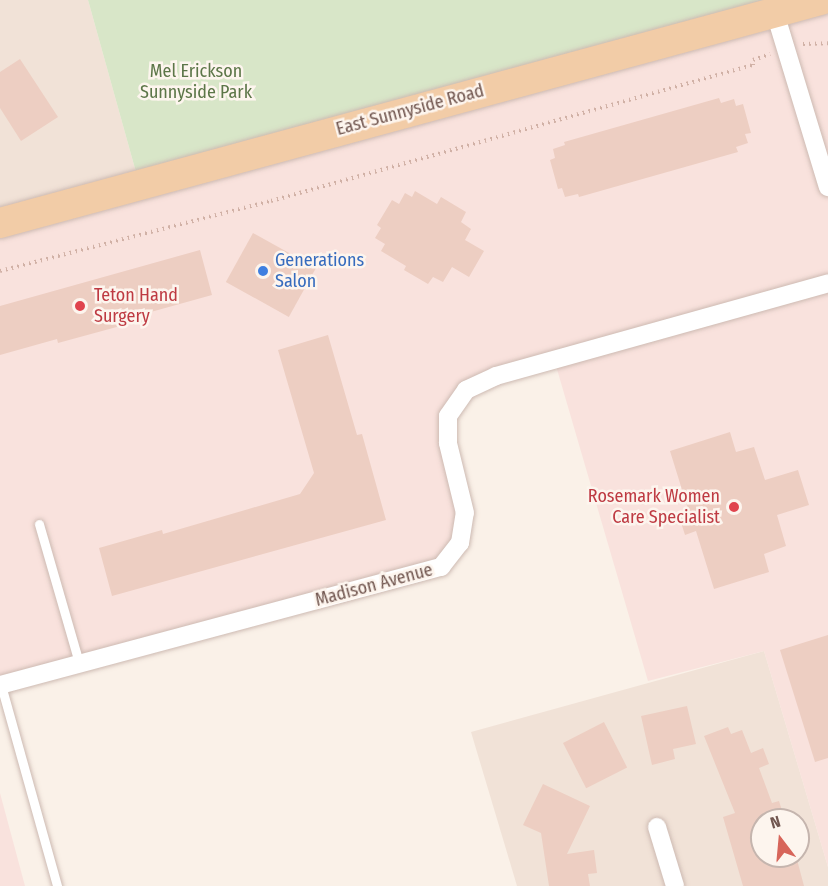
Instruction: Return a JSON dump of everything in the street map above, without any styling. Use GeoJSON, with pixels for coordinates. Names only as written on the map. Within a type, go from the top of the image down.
{"type":"FeatureCollection","features":[{"type":"Feature","properties":{"kind":"main road","name":"East Sunnyside Road"},"geometry":{"type":"LineString","coordinates":[[0,223],[139,183],[821,0]]}},
{"type":"Feature","properties":{"kind":"street"},"geometry":{"type":"LineString","coordinates":[[775,13],[828,187]]}},
{"type":"Feature","properties":{"kind":"street","name":"Madison Avenue"},"geometry":{"type":"LineString","coordinates":[[0,685],[441,567],[460,543],[465,513],[448,442],[448,416],[466,390],[496,376],[828,283]]}},
{"type":"Feature","properties":{"kind":"street"},"geometry":{"type":"LineString","coordinates":[[657,827],[675,886]]}},
{"type":"Feature","properties":{"kind":"lane"},"geometry":{"type":"LineString","coordinates":[[39,524],[79,663]]}},
{"type":"Feature","properties":{"kind":"lane"},"geometry":{"type":"LineString","coordinates":[[0,685],[57,886]]}},
{"type":"Feature","properties":{"kind":"path"},"geometry":{"type":"LineString","coordinates":[[815,42],[828,43]]}},
{"type":"Feature","properties":{"kind":"path"},"geometry":{"type":"LineString","coordinates":[[0,271],[282,198],[753,64],[753,60]]}},
{"type":"Feature","properties":{"kind":"shaded area"},"geometry":{"type":"Polygon","coordinates":[[[0,0],[88,0],[139,183],[0,223],[0,0]]]}},
{"type":"Feature","properties":{"kind":"shaded area"},"geometry":{"type":"Polygon","coordinates":[[[828,0],[828,867],[764,651],[648,681],[554,359],[496,376],[448,416],[465,513],[441,567],[0,685],[0,223],[828,0]]]}},
{"type":"Feature","properties":{"kind":"shaded area"},"geometry":{"type":"Polygon","coordinates":[[[764,651],[828,867],[828,886],[517,886],[471,732],[764,651]]]}},
{"type":"Feature","properties":{"kind":"shaded area"},"geometry":{"type":"Polygon","coordinates":[[[0,793],[25,886],[0,886],[0,793]]]}},
{"type":"Feature","properties":{"kind":"green space","name":"Mel Erickson Sunnyside Park"},"geometry":{"type":"Polygon","coordinates":[[[88,0],[811,0],[139,183],[88,0]]]}},
{"type":"Feature","properties":{"kind":"building"},"geometry":{"type":"Polygon","coordinates":[[[20,59],[58,117],[21,141],[0,108],[0,72],[20,59]]]}},
{"type":"Feature","properties":{"kind":"building"},"geometry":{"type":"Polygon","coordinates":[[[719,98],[721,103],[734,99],[736,106],[743,104],[751,133],[745,134],[748,143],[736,147],[738,152],[579,197],[578,194],[565,197],[562,188],[558,189],[550,160],[555,158],[553,149],[565,145],[564,142],[719,98]]]}},
{"type":"Feature","properties":{"kind":"building"},"geometry":{"type":"Polygon","coordinates":[[[415,191],[437,204],[441,197],[466,212],[461,222],[471,229],[465,240],[484,251],[469,277],[452,267],[443,282],[433,277],[428,284],[404,270],[406,266],[381,251],[385,244],[375,238],[381,228],[377,225],[392,200],[399,204],[405,193],[412,197],[415,191]]]}},
{"type":"Feature","properties":{"kind":"building"},"geometry":{"type":"Polygon","coordinates":[[[253,233],[316,268],[289,317],[226,282],[253,233]]]}},
{"type":"Feature","properties":{"kind":"building"},"geometry":{"type":"Polygon","coordinates":[[[200,250],[212,295],[122,320],[124,325],[58,343],[57,339],[0,355],[0,306],[200,250]]]}},
{"type":"Feature","properties":{"kind":"building"},"geometry":{"type":"Polygon","coordinates":[[[328,335],[357,435],[362,434],[386,520],[112,596],[99,548],[162,530],[163,534],[300,494],[314,473],[278,350],[328,335]]]}},
{"type":"Feature","properties":{"kind":"building"},"geometry":{"type":"Polygon","coordinates":[[[730,432],[736,452],[754,447],[765,480],[798,470],[809,505],[777,515],[786,546],[764,554],[769,572],[714,589],[696,531],[685,535],[678,513],[688,509],[670,451],[730,432]]]}},
{"type":"Feature","properties":{"kind":"building"},"geometry":{"type":"Polygon","coordinates":[[[828,635],[828,758],[815,762],[780,650],[828,635]]]}},
{"type":"Feature","properties":{"kind":"building"},"geometry":{"type":"Polygon","coordinates":[[[687,706],[696,744],[673,749],[675,759],[652,765],[641,716],[687,706]]]}},
{"type":"Feature","properties":{"kind":"building"},"geometry":{"type":"Polygon","coordinates":[[[604,722],[627,767],[586,788],[563,743],[604,722]]]}},
{"type":"Feature","properties":{"kind":"building"},"geometry":{"type":"Polygon","coordinates":[[[728,727],[731,734],[742,730],[751,753],[763,748],[769,764],[759,768],[772,803],[779,801],[781,808],[750,808],[750,868],[799,868],[804,886],[743,886],[723,817],[735,813],[704,736],[728,727]]]}},
{"type":"Feature","properties":{"kind":"building"},"geometry":{"type":"Polygon","coordinates":[[[543,784],[590,806],[567,854],[594,850],[597,873],[588,874],[590,886],[549,886],[541,833],[523,825],[543,784]]]}},
{"type":"Feature","properties":{"kind":"place","name":"Generations Salon"},"geometry":{"type":"Point","coordinates":[263,271]}},
{"type":"Feature","properties":{"kind":"place","name":"Teton Hand Surgery"},"geometry":{"type":"Point","coordinates":[80,306]}},
{"type":"Feature","properties":{"kind":"place","name":"Rosemark Women Care Specialist"},"geometry":{"type":"Point","coordinates":[734,507]}}]}
